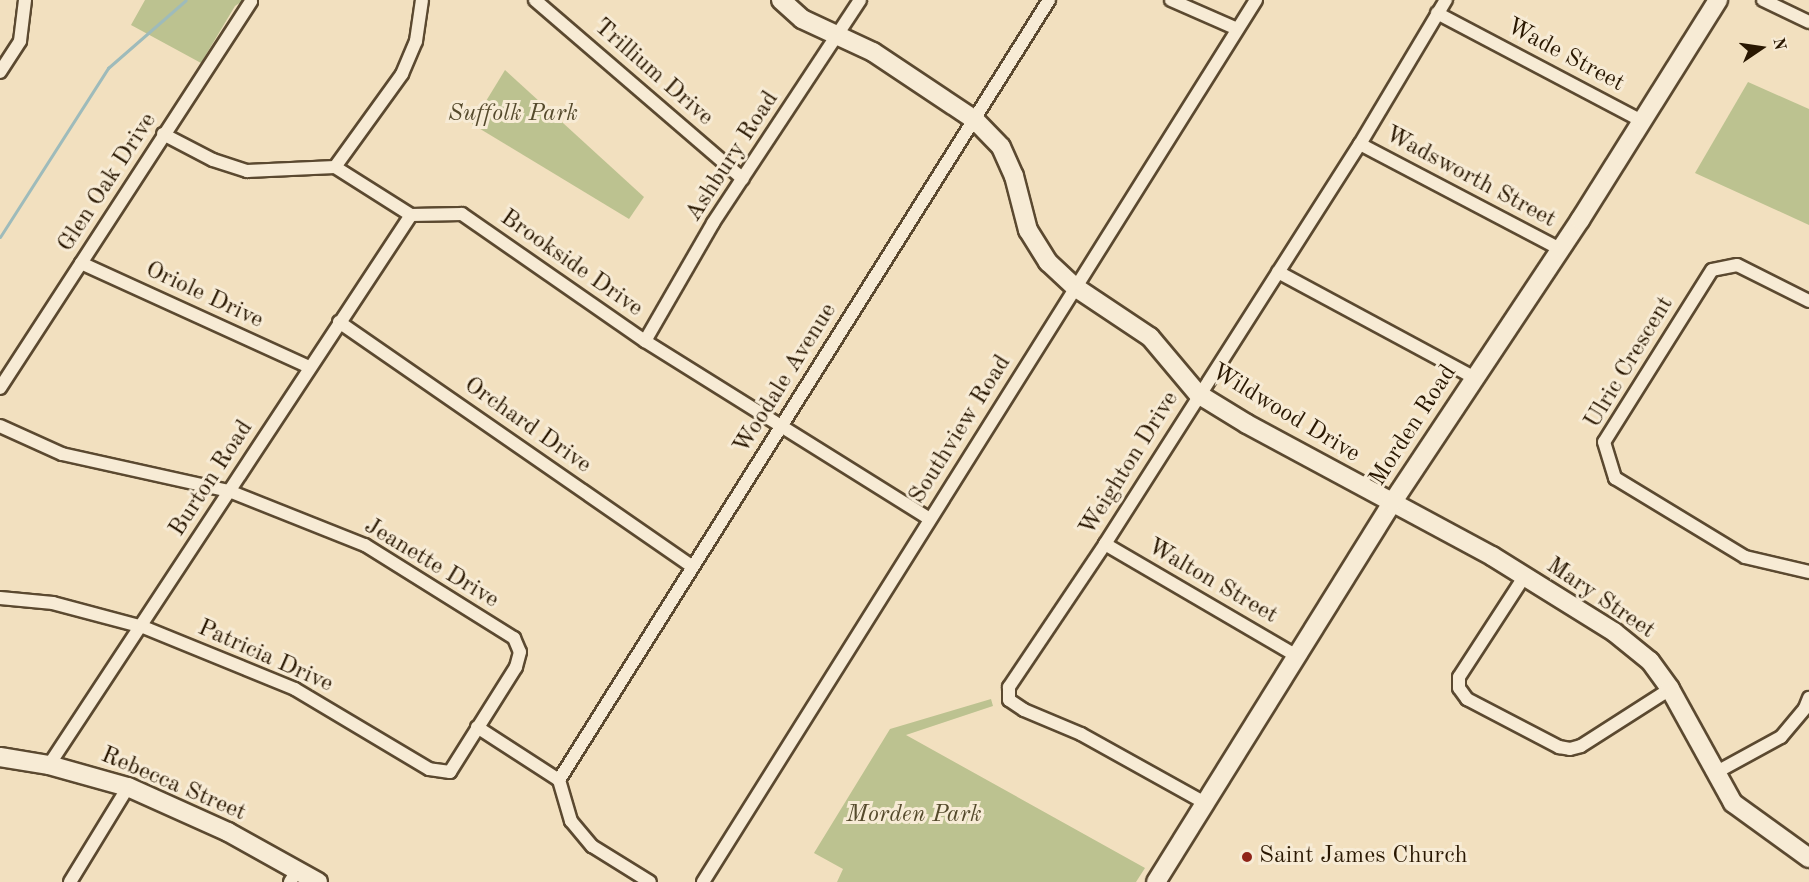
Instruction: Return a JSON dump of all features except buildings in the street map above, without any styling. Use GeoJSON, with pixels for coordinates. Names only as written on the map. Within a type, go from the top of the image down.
{"type":"FeatureCollection","features":[{"type":"Feature","properties":{"kind":"street"},"geometry":{"type":"LineString","coordinates":[[0,72],[20,41],[25,0]]}},
{"type":"Feature","properties":{"kind":"street"},"geometry":{"type":"LineString","coordinates":[[335,167],[402,74],[416,41],[422,0]]}},
{"type":"Feature","properties":{"kind":"street","name":"Trillium Drive"},"geometry":{"type":"LineString","coordinates":[[535,0],[743,179]]}},
{"type":"Feature","properties":{"kind":"street","name":"Wildwood Drive"},"geometry":{"type":"LineString","coordinates":[[781,0],[802,19],[873,52],[975,120],[1001,147],[1014,176],[1028,230],[1048,262],[1075,287],[1150,337],[1198,394],[1392,503]]}},
{"type":"Feature","properties":{"kind":"street","name":"Ashbury Road"},"geometry":{"type":"LineString","coordinates":[[645,341],[713,223],[860,0]]}},
{"type":"Feature","properties":{"kind":"street","name":"Woodale Avenue"},"geometry":{"type":"LineString","coordinates":[[559,780],[1049,0]]}},
{"type":"Feature","properties":{"kind":"street"},"geometry":{"type":"LineString","coordinates":[[1171,0],[1237,29]]}},
{"type":"Feature","properties":{"kind":"street","name":"Southview Road"},"geometry":{"type":"LineString","coordinates":[[703,882],[1256,0]]}},
{"type":"Feature","properties":{"kind":"street","name":"Weighton Drive"},"geometry":{"type":"LineString","coordinates":[[1205,803],[1081,734],[1009,700],[1009,687],[1105,544],[1198,394],[1360,144],[1446,0]]}},
{"type":"Feature","properties":{"kind":"street","name":"Morden Road"},"geometry":{"type":"LineString","coordinates":[[1156,882],[1392,503],[1473,377],[1560,249],[1718,0]]}},
{"type":"Feature","properties":{"kind":"street"},"geometry":{"type":"LineString","coordinates":[[1763,0],[1809,22]]}},
{"type":"Feature","properties":{"kind":"street","name":"Glen Oak Drive"},"geometry":{"type":"LineString","coordinates":[[0,388],[251,1]]}},
{"type":"Feature","properties":{"kind":"street","name":"Wade Street"},"geometry":{"type":"LineString","coordinates":[[1437,13],[1642,121]]}},
{"type":"Feature","properties":{"kind":"street"},"geometry":{"type":"LineString","coordinates":[[163,134],[213,160],[248,171],[335,167],[411,215]]}},
{"type":"Feature","properties":{"kind":"street","name":"Wadsworth Street"},"geometry":{"type":"LineString","coordinates":[[1360,144],[1560,249]]}},
{"type":"Feature","properties":{"kind":"street","name":"Brookside Drive"},"geometry":{"type":"LineString","coordinates":[[411,215],[462,214],[645,341],[930,519]]}},
{"type":"Feature","properties":{"kind":"street","name":"Burton Road"},"geometry":{"type":"LineString","coordinates":[[49,765],[143,627],[309,368],[411,215]]}},
{"type":"Feature","properties":{"kind":"street","name":"Oriole Drive"},"geometry":{"type":"LineString","coordinates":[[81,263],[309,368]]}},
{"type":"Feature","properties":{"kind":"street","name":"Ulric Crescent"},"geometry":{"type":"LineString","coordinates":[[1809,301],[1737,265],[1712,270],[1604,442],[1615,478],[1745,557],[1809,572]]}},
{"type":"Feature","properties":{"kind":"street"},"geometry":{"type":"LineString","coordinates":[[1278,272],[1473,377]]}},
{"type":"Feature","properties":{"kind":"street","name":"Orchard Drive"},"geometry":{"type":"LineString","coordinates":[[339,322],[692,566]]}},
{"type":"Feature","properties":{"kind":"street","name":"Jeanette Drive"},"geometry":{"type":"LineString","coordinates":[[0,426],[62,454],[229,491],[365,545],[514,638],[519,652],[516,667],[477,727]]}},
{"type":"Feature","properties":{"kind":"street","name":"Mary Street"},"geometry":{"type":"LineString","coordinates":[[1392,503],[1441,525],[1614,632],[1650,661],[1670,689],[1733,802],[1809,858]]}},
{"type":"Feature","properties":{"kind":"street","name":"Walton Street"},"geometry":{"type":"LineString","coordinates":[[1105,544],[1297,656]]}},
{"type":"Feature","properties":{"kind":"street"},"geometry":{"type":"LineString","coordinates":[[1524,577],[1459,677],[1459,688],[1467,699],[1558,747],[1570,749],[1581,746],[1670,689]]}},
{"type":"Feature","properties":{"kind":"street","name":"Patricia Drive"},"geometry":{"type":"LineString","coordinates":[[0,598],[53,603],[143,627],[295,689],[429,769],[450,772],[477,727]]}},
{"type":"Feature","properties":{"kind":"street"},"geometry":{"type":"LineString","coordinates":[[1715,772],[1781,737],[1809,698]]}},
{"type":"Feature","properties":{"kind":"street"},"geometry":{"type":"LineString","coordinates":[[477,727],[559,780],[571,821],[592,846],[650,882]]}},
{"type":"Feature","properties":{"kind":"street","name":"Rebecca Street"},"geometry":{"type":"LineString","coordinates":[[0,757],[49,765],[128,787],[228,832],[293,876],[318,882]]}},
{"type":"Feature","properties":{"kind":"street"},"geometry":{"type":"LineString","coordinates":[[70,882],[128,787]]}},
{"type":"Feature","properties":{"kind":"green space"},"geometry":{"type":"Polygon","coordinates":[[[145,0],[244,0],[235,6],[201,63],[131,25],[145,0]]]}},
{"type":"Feature","properties":{"kind":"green space","name":"Suffolk Park"},"geometry":{"type":"Polygon","coordinates":[[[505,70],[644,197],[629,219],[472,124],[505,70]]]}},
{"type":"Feature","properties":{"kind":"green space"},"geometry":{"type":"Polygon","coordinates":[[[1748,82],[1809,109],[1809,225],[1695,173],[1748,82]]]}},
{"type":"Feature","properties":{"kind":"green space","name":"Morden Park"},"geometry":{"type":"Polygon","coordinates":[[[991,699],[993,706],[906,735],[1145,868],[1136,882],[837,882],[843,869],[814,853],[890,729],[991,699]]]}},
{"type":"Feature","properties":{"kind":"waterway"},"geometry":{"type":"LineString","coordinates":[[0,237],[108,68],[186,0]]}},
{"type":"Feature","properties":{"kind":"place","name":"Saint James Church"},"geometry":{"type":"Point","coordinates":[1247,857]}}]}
